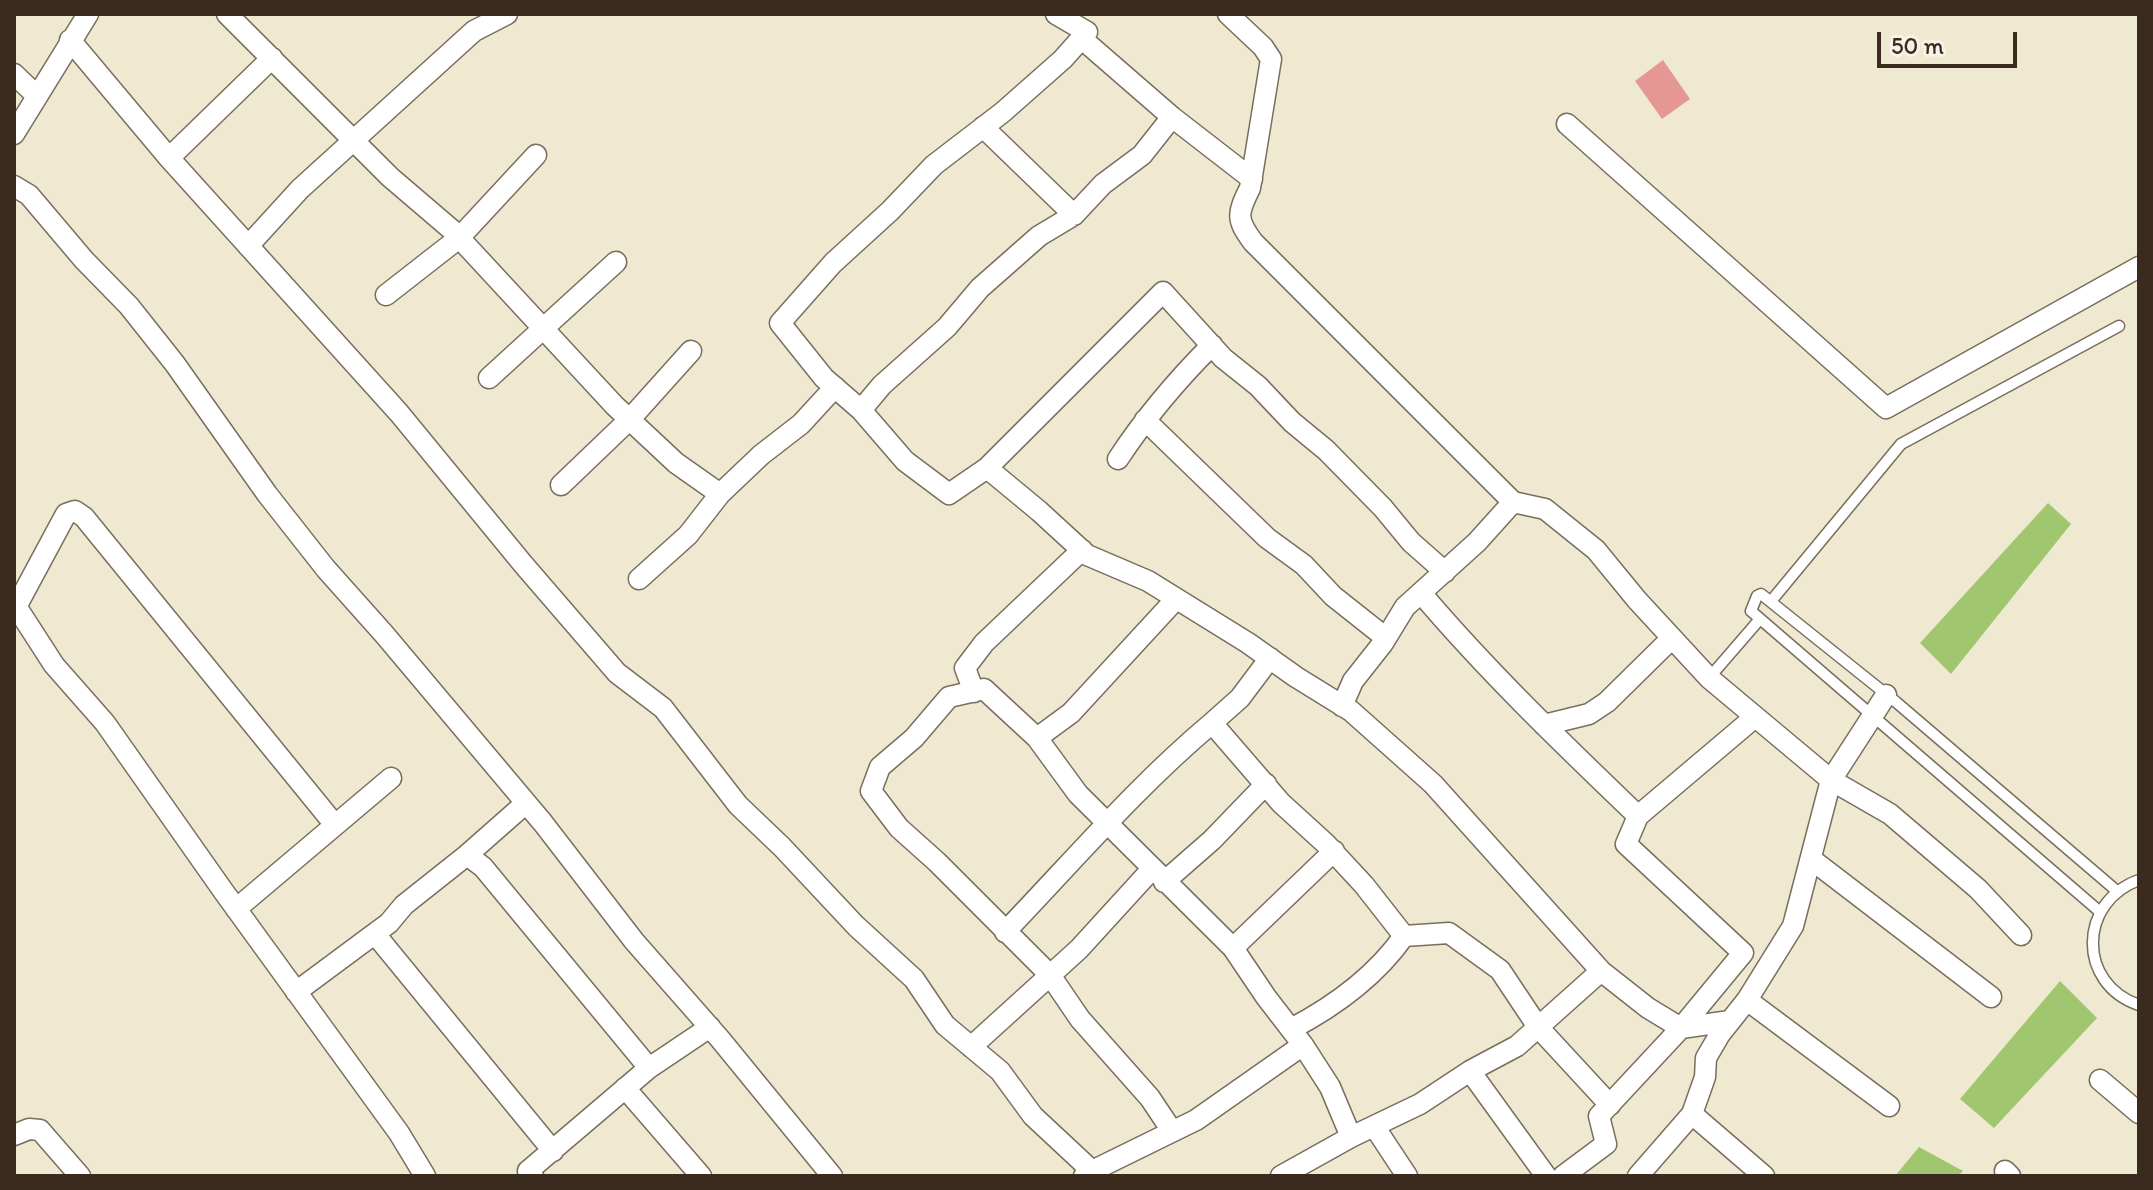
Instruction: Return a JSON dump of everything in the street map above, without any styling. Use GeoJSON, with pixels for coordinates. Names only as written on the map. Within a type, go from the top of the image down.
{"type":"FeatureCollection","features":[{"type":"Feature","properties":{"kind":"street"},"geometry":{"type":"LineString","coordinates":[[14,134],[88,14]]}},
{"type":"Feature","properties":{"kind":"street"},"geometry":{"type":"LineString","coordinates":[[227,14],[354,141],[459,238],[542,330],[630,419],[676,463],[720,494]]}},
{"type":"Feature","properties":{"kind":"street"},"geometry":{"type":"LineString","coordinates":[[248,246],[300,189],[474,31],[507,14]]}},
{"type":"Feature","properties":{"kind":"street"},"geometry":{"type":"LineString","coordinates":[[1056,14],[1087,32],[1063,59],[934,165],[833,263],[780,323],[824,378],[861,410],[905,461],[949,494],[987,468],[1163,292],[1223,358],[1258,386],[1292,422],[1326,450],[1383,508],[1411,542],[1445,572]]}},
{"type":"Feature","properties":{"kind":"street"},"geometry":{"type":"LineString","coordinates":[[1228,14],[1263,47],[1271,59],[1252,179],[1241,207],[1241,226],[1253,242],[1513,502],[1545,509],[1596,550],[1709,678],[1831,780],[1890,814],[1978,889],[2021,935]]}},
{"type":"Feature","properties":{"kind":"street"},"geometry":{"type":"LineString","coordinates":[[1081,38],[1172,117],[1252,179]]}},
{"type":"Feature","properties":{"kind":"street"},"geometry":{"type":"LineString","coordinates":[[70,40],[169,158],[409,424],[617,673],[663,708],[738,805],[856,926],[914,979],[945,1025],[1000,1071],[1033,1116],[1088,1173],[1196,1120],[1389,958],[1404,936]]}},
{"type":"Feature","properties":{"kind":"street"},"geometry":{"type":"LineString","coordinates":[[169,158],[272,58]]}},
{"type":"Feature","properties":{"kind":"street"},"geometry":{"type":"LineString","coordinates":[[14,74],[37,96]]}},
{"type":"Feature","properties":{"kind":"street"},"geometry":{"type":"LineString","coordinates":[[861,410],[882,385],[947,327],[980,288],[1039,236],[1074,215],[1103,184],[1142,155],[1172,117]]}},
{"type":"Feature","properties":{"kind":"street"},"geometry":{"type":"LineString","coordinates":[[1567,124],[1886,408],[2139,267]]}},
{"type":"Feature","properties":{"kind":"street"},"geometry":{"type":"LineString","coordinates":[[983,127],[1074,215]]}},
{"type":"Feature","properties":{"kind":"street"},"geometry":{"type":"LineString","coordinates":[[386,295],[459,238],[536,155]]}},
{"type":"Feature","properties":{"kind":"street"},"geometry":{"type":"LineString","coordinates":[[14,186],[29,195],[84,260],[129,306],[326,569],[437,695],[634,941],[710,1027],[832,1176]]}},
{"type":"Feature","properties":{"kind":"street"},"geometry":{"type":"LineString","coordinates":[[489,378],[616,262]]}},
{"type":"Feature","properties":{"kind":"street"},"geometry":{"type":"LineString","coordinates":[[1118,459],[1145,420],[1212,345]]}},
{"type":"Feature","properties":{"kind":"street"},"geometry":{"type":"LineString","coordinates":[[561,485],[630,419],[691,351]]}},
{"type":"Feature","properties":{"kind":"street"},"geometry":{"type":"LineString","coordinates":[[639,579],[688,535],[720,494],[761,455],[801,424],[835,387]]}},
{"type":"Feature","properties":{"kind":"street"},"geometry":{"type":"LineString","coordinates":[[1145,420],[1267,538],[1304,565],[1333,596],[1386,638]]}},
{"type":"Feature","properties":{"kind":"street"},"geometry":{"type":"LineString","coordinates":[[987,468],[1087,555],[1148,581],[1342,706],[1391,745],[1433,784],[1601,971],[1648,1008],[1681,1028],[1730,1021]]}},
{"type":"Feature","properties":{"kind":"street"},"geometry":{"type":"LineString","coordinates":[[1342,706],[1353,681],[1405,607],[1477,542],[1513,502]]}},
{"type":"Feature","properties":{"kind":"street"},"geometry":{"type":"LineString","coordinates":[[335,825],[84,517],[75,511],[66,514],[15,605],[54,665],[105,723],[399,1133],[425,1176]]}},
{"type":"Feature","properties":{"kind":"street"},"geometry":{"type":"LineString","coordinates":[[974,692],[965,668],[984,643],[1082,550]]}},
{"type":"Feature","properties":{"kind":"street"},"geometry":{"type":"LineString","coordinates":[[1421,593],[1544,725],[1638,816]]}},
{"type":"Feature","properties":{"kind":"street"},"geometry":{"type":"LineString","coordinates":[[1037,738],[1071,713],[1176,599]]}},
{"type":"Feature","properties":{"kind":"street"},"geometry":{"type":"LineString","coordinates":[[1544,725],[1589,714],[1598,708],[1672,638]]}},
{"type":"Feature","properties":{"kind":"street"},"geometry":{"type":"LineString","coordinates":[[1005,932],[1170,758],[1240,698],[1270,658]]}},
{"type":"Feature","properties":{"kind":"street"},"geometry":{"type":"LineString","coordinates":[[1172,1131],[1150,1098],[1080,1019],[1050,975],[899,828],[871,791],[880,767],[914,738],[949,697],[984,689],[1037,738],[1078,794],[1233,948],[1330,1087],[1351,1137]]}},
{"type":"Feature","properties":{"kind":"street"},"geometry":{"type":"LineString","coordinates":[[1638,1176],[1692,1114],[1705,1077],[1706,1058],[1793,926],[1831,780],[1886,695]]}},
{"type":"Feature","properties":{"kind":"street"},"geometry":{"type":"LineString","coordinates":[[1755,717],[1638,816],[1626,844],[1743,953],[1773,958]]}},
{"type":"Feature","properties":{"kind":"street"},"geometry":{"type":"LineString","coordinates":[[1212,723],[1281,803],[1334,851],[1404,936]]}},
{"type":"Feature","properties":{"kind":"street"},"geometry":{"type":"LineString","coordinates":[[236,909],[391,778]]}},
{"type":"Feature","properties":{"kind":"street"},"geometry":{"type":"LineString","coordinates":[[971,1047],[1158,875],[1212,840],[1266,784]]}},
{"type":"Feature","properties":{"kind":"street"},"geometry":{"type":"LineString","coordinates":[[296,992],[389,923],[404,905],[526,803]]}},
{"type":"Feature","properties":{"kind":"street"},"geometry":{"type":"LineString","coordinates":[[1233,948],[1334,851]]}},
{"type":"Feature","properties":{"kind":"street"},"geometry":{"type":"LineString","coordinates":[[467,855],[483,867],[649,1068]]}},
{"type":"Feature","properties":{"kind":"street"},"geometry":{"type":"LineString","coordinates":[[1811,859],[1991,997]]}},
{"type":"Feature","properties":{"kind":"street"},"geometry":{"type":"LineString","coordinates":[[1404,936],[1449,933],[1500,970],[1538,1027],[1610,1105]]}},
{"type":"Feature","properties":{"kind":"street"},"geometry":{"type":"LineString","coordinates":[[375,934],[553,1151]]}},
{"type":"Feature","properties":{"kind":"street"},"geometry":{"type":"LineString","coordinates":[[1563,1176],[1606,1144],[1599,1116],[1681,1028],[1743,953]]}},
{"type":"Feature","properties":{"kind":"street"},"geometry":{"type":"LineString","coordinates":[[1281,1176],[1351,1137],[1420,1104],[1470,1071],[1517,1046],[1601,971]]}},
{"type":"Feature","properties":{"kind":"street"},"geometry":{"type":"LineString","coordinates":[[1747,1000],[1889,1106]]}},
{"type":"Feature","properties":{"kind":"street"},"geometry":{"type":"LineString","coordinates":[[527,1174],[649,1068],[710,1027]]}},
{"type":"Feature","properties":{"kind":"street"},"geometry":{"type":"LineString","coordinates":[[1470,1071],[1546,1176]]}},
{"type":"Feature","properties":{"kind":"street"},"geometry":{"type":"LineString","coordinates":[[2100,1080],[2139,1113]]}},
{"type":"Feature","properties":{"kind":"street"},"geometry":{"type":"LineString","coordinates":[[625,1088],[701,1176]]}},
{"type":"Feature","properties":{"kind":"street"},"geometry":{"type":"LineString","coordinates":[[1692,1114],[1764,1176]]}},
{"type":"Feature","properties":{"kind":"street"},"geometry":{"type":"LineString","coordinates":[[1374,1126],[1407,1176]]}},
{"type":"Feature","properties":{"kind":"street"},"geometry":{"type":"LineString","coordinates":[[14,1135],[29,1129],[40,1130],[80,1176]]}},
{"type":"Feature","properties":{"kind":"lane"},"geometry":{"type":"LineString","coordinates":[[1772,600],[1901,444],[2119,326]]}},
{"type":"Feature","properties":{"kind":"lane"},"geometry":{"type":"LineString","coordinates":[[2099,911],[1751,611],[1757,596],[1761,594],[1772,600],[2118,892]]}},
{"type":"Feature","properties":{"kind":"lane"},"geometry":{"type":"LineString","coordinates":[[1709,678],[1760,619]]}},
{"type":"Feature","properties":{"kind":"lane"},"geometry":{"type":"LineString","coordinates":[[2139,880],[2118,892],[2099,911],[2092,951],[2102,979],[2123,999],[2139,1005]]}},
{"type":"Feature","properties":{"kind":"green space"},"geometry":{"type":"Polygon","coordinates":[[[2048,503],[2071,524],[1951,674],[1920,643],[2048,503]]]}},
{"type":"Feature","properties":{"kind":"green space"},"geometry":{"type":"Polygon","coordinates":[[[2060,981],[2097,1018],[1994,1128],[1960,1099],[2060,981]]]}},
{"type":"Feature","properties":{"kind":"green space"},"geometry":{"type":"Polygon","coordinates":[[[1919,1147],[1963,1171],[1958,1176],[1895,1176],[1919,1147]]]}},
{"type":"Feature","properties":{"kind":"building"},"geometry":{"type":"Polygon","coordinates":[[[1663,60],[1690,99],[1662,119],[1635,81],[1663,60]]]}}]}
